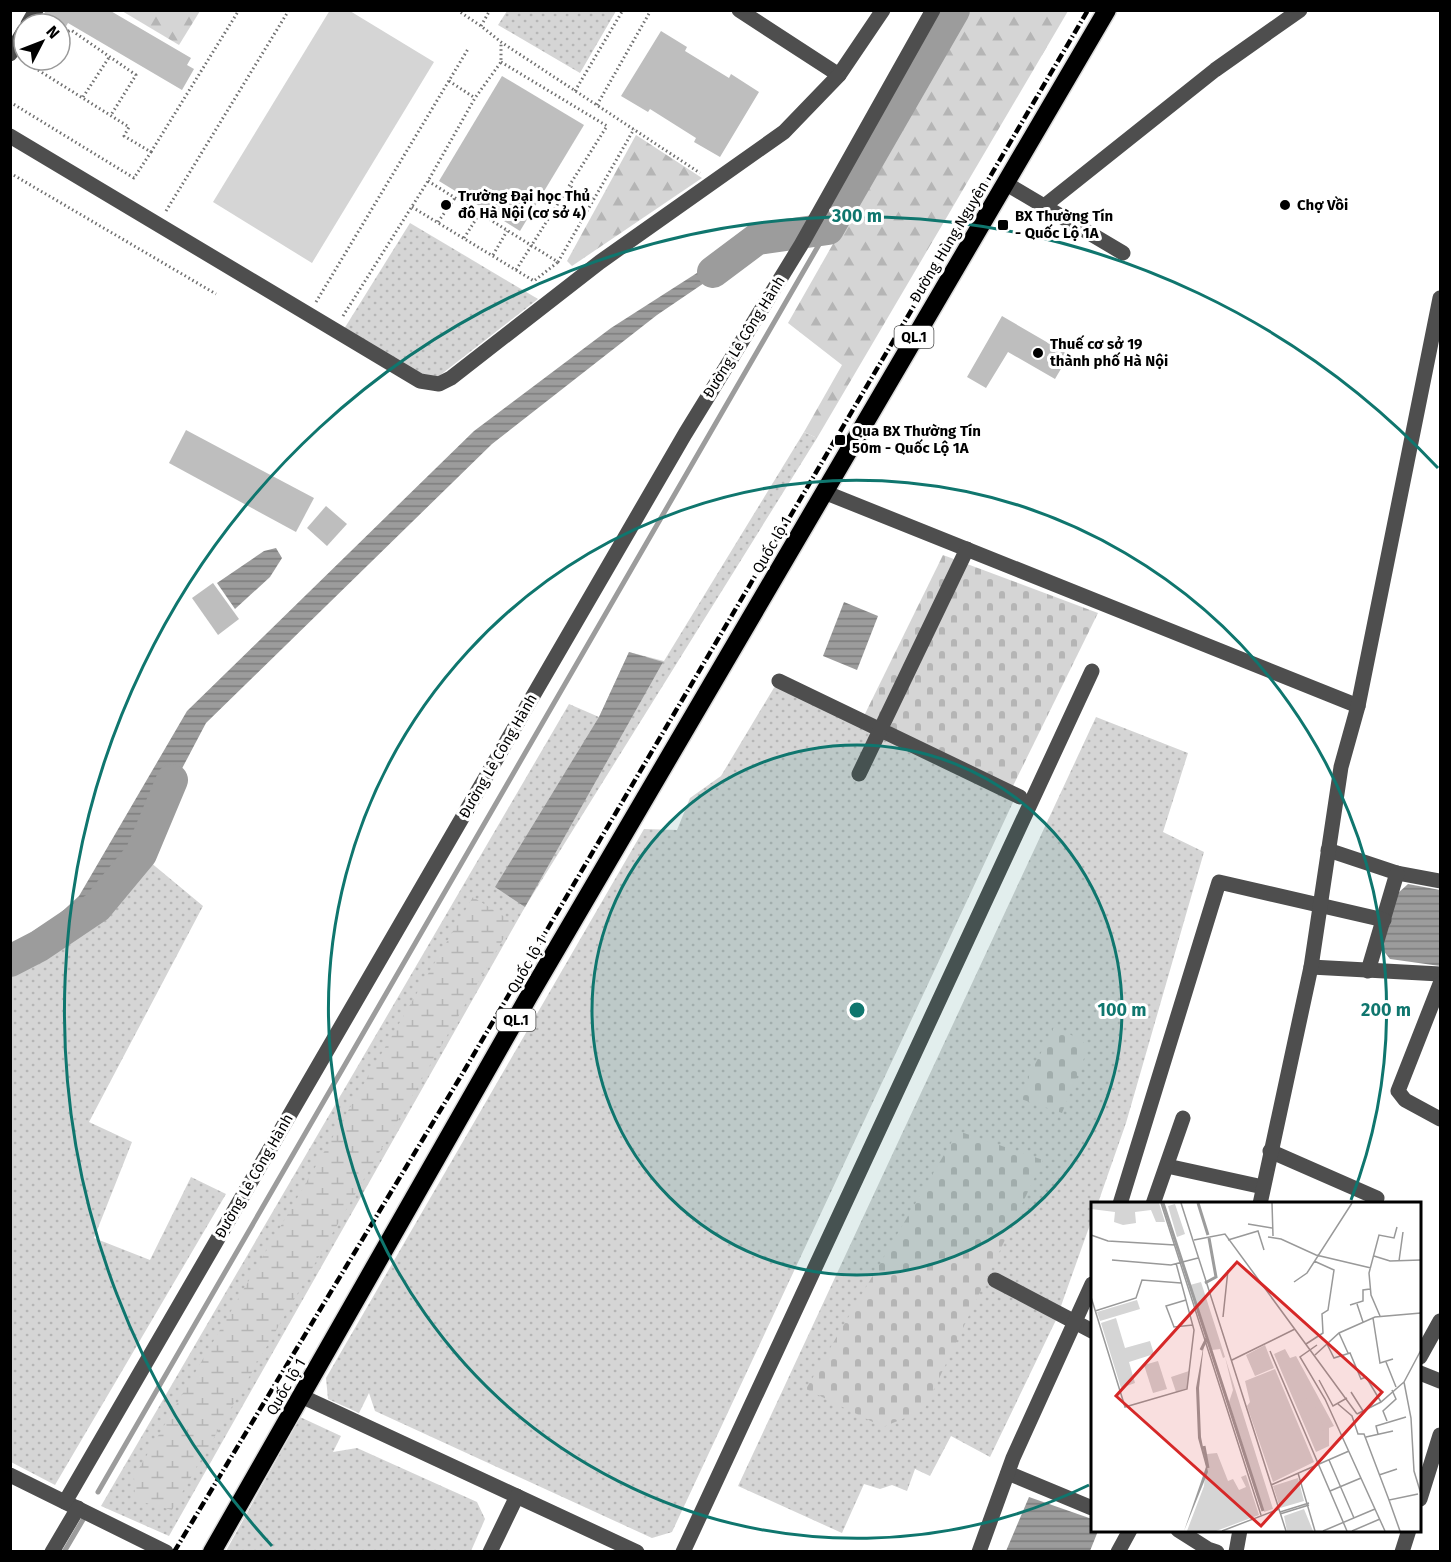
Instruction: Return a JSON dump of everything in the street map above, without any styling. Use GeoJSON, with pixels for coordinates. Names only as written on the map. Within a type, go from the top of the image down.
{"type":"FeatureCollection","features":[{"type":"Feature","properties":{"kind":"highway","name":"Đường Hùng Nguyên"},"geometry":{"type":"LineString","coordinates":[[824,492],[1107,10]]}},
{"type":"Feature","properties":{"kind":"highway","name":"Quốc lộ 1"},"geometry":{"type":"LineString","coordinates":[[212,1551],[524,1006],[824,492]]}},
{"type":"Feature","properties":{"kind":"street"},"geometry":{"type":"LineString","coordinates":[[739,10],[839,75]]}},
{"type":"Feature","properties":{"kind":"street"},"geometry":{"type":"LineString","coordinates":[[10,136],[420,381],[439,384],[451,378],[600,262],[715,183],[784,132],[839,75],[883,10]]}},
{"type":"Feature","properties":{"kind":"street","name":"Đường Lê Công Hành"},"geometry":{"type":"LineString","coordinates":[[52,1551],[71,1505],[684,434],[801,244],[933,10]]}},
{"type":"Feature","properties":{"kind":"street"},"geometry":{"type":"LineString","coordinates":[[1043,207],[1215,70],[1300,10]]}},
{"type":"Feature","properties":{"kind":"street"},"geometry":{"type":"LineString","coordinates":[[1005,183],[1123,253]]}},
{"type":"Feature","properties":{"kind":"street"},"geometry":{"type":"LineString","coordinates":[[1260,1202],[1311,967],[1341,766],[1358,706],[1440,298]]}},
{"type":"Feature","properties":{"kind":"street"},"geometry":{"type":"LineString","coordinates":[[824,492],[1358,706]]}},
{"type":"Feature","properties":{"kind":"street"},"geometry":{"type":"LineString","coordinates":[[859,774],[967,549]]}},
{"type":"Feature","properties":{"kind":"street"},"geometry":{"type":"LineString","coordinates":[[683,1551],[1092,671]]}},
{"type":"Feature","properties":{"kind":"street"},"geometry":{"type":"LineString","coordinates":[[779,681],[1020,797]]}},
{"type":"Feature","properties":{"kind":"street"},"geometry":{"type":"LineString","coordinates":[[1328,850],[1397,873],[1440,881]]}},
{"type":"Feature","properties":{"kind":"street"},"geometry":{"type":"LineString","coordinates":[[1368,971],[1397,873]]}},
{"type":"Feature","properties":{"kind":"street"},"geometry":{"type":"LineString","coordinates":[[1120,1202],[1219,882],[1384,920]]}},
{"type":"Feature","properties":{"kind":"street"},"geometry":{"type":"LineString","coordinates":[[1311,967],[1440,974]]}},
{"type":"Feature","properties":{"kind":"street"},"geometry":{"type":"LineString","coordinates":[[1440,984],[1398,1091],[1405,1100],[1440,1119]]}},
{"type":"Feature","properties":{"kind":"street"},"geometry":{"type":"LineString","coordinates":[[1153,1202],[1183,1118]]}},
{"type":"Feature","properties":{"kind":"street"},"geometry":{"type":"LineString","coordinates":[[1270,1151],[1377,1198]]}},
{"type":"Feature","properties":{"kind":"street"},"geometry":{"type":"LineString","coordinates":[[1167,1166],[1263,1187]]}},
{"type":"Feature","properties":{"kind":"street"},"geometry":{"type":"LineString","coordinates":[[995,1280],[1091,1330]]}},
{"type":"Feature","properties":{"kind":"street"},"geometry":{"type":"LineString","coordinates":[[979,1551],[1008,1473],[1091,1286]]}},
{"type":"Feature","properties":{"kind":"street"},"geometry":{"type":"LineString","coordinates":[[1421,1354],[1440,1321]]}},
{"type":"Feature","properties":{"kind":"street"},"geometry":{"type":"LineString","coordinates":[[1421,1374],[1440,1382]]}},
{"type":"Feature","properties":{"kind":"street"},"geometry":{"type":"LineString","coordinates":[[301,1396],[637,1551]]}},
{"type":"Feature","properties":{"kind":"street"},"geometry":{"type":"LineString","coordinates":[[1421,1493],[1440,1435]]}},
{"type":"Feature","properties":{"kind":"street"},"geometry":{"type":"LineString","coordinates":[[1008,1473],[1091,1508]]}},
{"type":"Feature","properties":{"kind":"street"},"geometry":{"type":"LineString","coordinates":[[10,1475],[166,1551]]}},
{"type":"Feature","properties":{"kind":"street"},"geometry":{"type":"LineString","coordinates":[[490,1551],[517,1496]]}},
{"type":"Feature","properties":{"kind":"street"},"geometry":{"type":"LineString","coordinates":[[1118,1551],[1129,1532]]}},
{"type":"Feature","properties":{"kind":"street"},"geometry":{"type":"LineString","coordinates":[[1182,1532],[1208,1549],[1217,1551]]}},
{"type":"Feature","properties":{"kind":"street"},"geometry":{"type":"LineString","coordinates":[[1236,1551],[1240,1532]]}},
{"type":"Feature","properties":{"kind":"street"},"geometry":{"type":"LineString","coordinates":[[1402,1551],[1408,1532]]}},
{"type":"Feature","properties":{"kind":"path"},"geometry":{"type":"LineString","coordinates":[[10,102],[134,178],[239,10]]}},
{"type":"Feature","properties":{"kind":"path"},"geometry":{"type":"LineString","coordinates":[[158,225],[289,10]]}},
{"type":"Feature","properties":{"kind":"path"},"geometry":{"type":"LineString","coordinates":[[457,10],[501,42],[715,183]]}},
{"type":"Feature","properties":{"kind":"path"},"geometry":{"type":"LineString","coordinates":[[481,26],[490,10]]}},
{"type":"Feature","properties":{"kind":"path"},"geometry":{"type":"LineString","coordinates":[[575,91],[623,10]]}},
{"type":"Feature","properties":{"kind":"path"},"geometry":{"type":"LineString","coordinates":[[597,105],[651,10]]}},
{"type":"Feature","properties":{"kind":"path"},"geometry":{"type":"LineString","coordinates":[[72,31],[136,75],[111,115]]}},
{"type":"Feature","properties":{"kind":"path"},"geometry":{"type":"LineString","coordinates":[[334,330],[428,181],[475,98],[501,62],[501,42]]}},
{"type":"Feature","properties":{"kind":"path"},"geometry":{"type":"LineString","coordinates":[[308,315],[468,49]]}},
{"type":"Feature","properties":{"kind":"path"},"geometry":{"type":"LineString","coordinates":[[11,53],[129,127],[124,136],[151,152]]}},
{"type":"Feature","properties":{"kind":"path"},"geometry":{"type":"LineString","coordinates":[[82,98],[110,56]]}},
{"type":"Feature","properties":{"kind":"path"},"geometry":{"type":"LineString","coordinates":[[501,62],[607,126],[516,270]]}},
{"type":"Feature","properties":{"kind":"path"},"geometry":{"type":"LineString","coordinates":[[449,81],[475,98]]}},
{"type":"Feature","properties":{"kind":"path"},"geometry":{"type":"LineString","coordinates":[[412,207],[534,281],[558,262],[634,129]]}},
{"type":"Feature","properties":{"kind":"path"},"geometry":{"type":"LineString","coordinates":[[10,173],[216,294]]}},
{"type":"Feature","properties":{"kind":"path"},"geometry":{"type":"LineString","coordinates":[[428,181],[558,262]]}},
{"type":"Feature","properties":{"kind":"path"},"geometry":{"type":"LineString","coordinates":[[570,186],[593,199]]}},
{"type":"Feature","properties":{"kind":"path"},"geometry":{"type":"LineString","coordinates":[[438,222],[455,198]]}},
{"type":"Feature","properties":{"kind":"path"},"geometry":{"type":"LineString","coordinates":[[464,238],[480,213]]}},
{"type":"Feature","properties":{"kind":"path"},"geometry":{"type":"LineString","coordinates":[[492,255],[507,231]]}},
{"type":"Feature","properties":{"kind":"green space"},"geometry":{"type":"Polygon","coordinates":[[[200,10],[179,45],[122,11],[200,10]]]}},
{"type":"Feature","properties":{"kind":"green space"},"geometry":{"type":"Polygon","coordinates":[[[330,10],[350,11],[434,62],[312,263],[213,202],[330,10]]]}},
{"type":"Feature","properties":{"kind":"green space"},"geometry":{"type":"Polygon","coordinates":[[[966,10],[1068,11],[817,438],[804,432],[842,365],[788,323],[966,10]]]}},
{"type":"Feature","properties":{"kind":"green space"},"geometry":{"type":"Polygon","coordinates":[[[507,11],[616,11],[580,73],[498,25],[507,11]]]}},
{"type":"Feature","properties":{"kind":"green space"},"geometry":{"type":"Polygon","coordinates":[[[636,135],[702,178],[572,266],[567,261],[636,135]]]}},
{"type":"Feature","properties":{"kind":"green space"},"geometry":{"type":"Polygon","coordinates":[[[410,223],[538,299],[439,376],[426,380],[344,329],[410,223]]]}},
{"type":"Feature","properties":{"kind":"green space"},"geometry":{"type":"Polygon","coordinates":[[[804,432],[817,438],[525,907],[169,1536],[101,1506],[569,704],[599,717],[629,652],[664,661],[804,432]]]}},
{"type":"Feature","properties":{"kind":"green space"},"geometry":{"type":"Polygon","coordinates":[[[943,555],[1098,613],[1011,790],[862,720],[943,555]]]}},
{"type":"Feature","properties":{"kind":"green space"},"geometry":{"type":"Polygon","coordinates":[[[775,686],[1015,798],[672,1532],[652,1538],[375,1411],[369,1393],[359,1413],[328,1399],[326,1378],[644,829],[677,830],[690,798],[721,776],[775,686]]]}},
{"type":"Feature","properties":{"kind":"green space"},"geometry":{"type":"Polygon","coordinates":[[[1096,717],[1188,753],[1163,832],[1204,852],[1126,1123],[1098,1202],[1091,1202],[1091,1222],[1056,1320],[990,1457],[951,1436],[930,1476],[915,1469],[907,1491],[892,1485],[880,1489],[864,1484],[842,1533],[738,1486],[1096,717]]]}},
{"type":"Feature","properties":{"kind":"green space"},"geometry":{"type":"Polygon","coordinates":[[[138,852],[203,906],[89,1122],[132,1142],[94,1238],[150,1260],[191,1177],[226,1194],[55,1485],[11,1462],[10,967],[38,954],[83,921],[138,852]]]}},
{"type":"Feature","properties":{"kind":"green space"},"geometry":{"type":"Polygon","coordinates":[[[473,897],[513,922],[172,1510],[135,1500],[134,1477],[473,897]]]}},
{"type":"Feature","properties":{"kind":"green space"},"geometry":{"type":"Polygon","coordinates":[[[1055,1025],[1089,1046],[1062,1113],[1018,1098],[1055,1025]]]}},
{"type":"Feature","properties":{"kind":"green space"},"geometry":{"type":"Polygon","coordinates":[[[958,1131],[1043,1160],[924,1410],[883,1427],[806,1389],[958,1131]]]}},
{"type":"Feature","properties":{"kind":"green space"},"geometry":{"type":"Polygon","coordinates":[[[300,1417],[341,1436],[333,1452],[357,1448],[477,1502],[485,1519],[471,1551],[226,1551],[300,1417]]]}},
{"type":"Feature","properties":{"kind":"shaded area"},"geometry":{"type":"Polygon","coordinates":[[[785,239],[778,250],[735,262],[657,315],[492,444],[206,723],[138,852],[83,921],[38,954],[11,967],[11,945],[56,917],[79,896],[187,711],[474,431],[611,328],[736,248],[785,239]]]}},
{"type":"Feature","properties":{"kind":"shaded area"},"geometry":{"type":"Polygon","coordinates":[[[276,548],[282,558],[270,577],[235,609],[217,583],[264,551],[276,548]]]}},
{"type":"Feature","properties":{"kind":"shaded area"},"geometry":{"type":"Polygon","coordinates":[[[844,602],[878,616],[857,670],[823,656],[844,602]]]}},
{"type":"Feature","properties":{"kind":"shaded area"},"geometry":{"type":"Polygon","coordinates":[[[629,652],[663,662],[525,907],[495,887],[599,717],[629,652]]]}},
{"type":"Feature","properties":{"kind":"shaded area"},"geometry":{"type":"Polygon","coordinates":[[[1408,884],[1440,890],[1440,966],[1390,959],[1382,949],[1397,894],[1408,884]]]}},
{"type":"Feature","properties":{"kind":"shaded area"},"geometry":{"type":"Polygon","coordinates":[[[1029,1497],[1091,1519],[1091,1532],[1098,1532],[1090,1551],[1006,1551],[1029,1497]]]}},
{"type":"Feature","properties":{"kind":"building"},"geometry":{"type":"Polygon","coordinates":[[[46,10],[109,10],[191,58],[187,65],[194,69],[182,90],[72,25],[72,12],[45,12],[46,10]]]}},
{"type":"Feature","properties":{"kind":"building"},"geometry":{"type":"Polygon","coordinates":[[[661,31],[687,47],[685,51],[729,78],[731,74],[759,92],[720,157],[694,142],[696,138],[650,109],[648,112],[621,96],[661,31]]]}},
{"type":"Feature","properties":{"kind":"building"},"geometry":{"type":"Polygon","coordinates":[[[502,76],[584,125],[520,231],[439,181],[502,76]]]}},
{"type":"Feature","properties":{"kind":"building","name":"Thuế cơ sở 19 thành phố Hà Nội"},"geometry":{"type":"Polygon","coordinates":[[[1002,316],[1069,355],[1055,379],[1008,352],[986,388],[967,377],[1002,316]]]}},
{"type":"Feature","properties":{"kind":"building"},"geometry":{"type":"Polygon","coordinates":[[[186,430],[314,498],[296,532],[169,463],[186,430]]]}},
{"type":"Feature","properties":{"kind":"building"},"geometry":{"type":"Polygon","coordinates":[[[326,506],[347,524],[327,546],[307,528],[326,506]]]}},
{"type":"Feature","properties":{"kind":"building"},"geometry":{"type":"Polygon","coordinates":[[[213,583],[239,619],[218,635],[192,598],[213,583]]]}},
{"type":"Feature","properties":{"kind":"waterway"},"geometry":{"type":"LineString","coordinates":[[713,272],[757,239],[828,229],[954,10]]}},
{"type":"Feature","properties":{"kind":"waterway"},"geometry":{"type":"LineString","coordinates":[[98,1492],[828,229]]}},
{"type":"Feature","properties":{"kind":"waterway"},"geometry":{"type":"LineString","coordinates":[[10,961],[39,946],[97,907],[141,854],[172,780]]}},
{"type":"Feature","properties":{"kind":"waterway"},"geometry":{"type":"LineString","coordinates":[[64,1552],[84,1518]]}},
{"type":"Feature","properties":{"kind":"railway"},"geometry":{"type":"LineString","coordinates":[[174,1552],[461,1076],[1088,10]]}},
{"type":"Feature","properties":{"kind":"place","name":"Trường Đại học Thủ đô Hà Nội (cơ sở 4)"},"geometry":{"type":"Point","coordinates":[446,205]}},
{"type":"Feature","properties":{"kind":"place","name":"Chợ Vồi"},"geometry":{"type":"Point","coordinates":[1285,205]}},
{"type":"Feature","properties":{"kind":"place","name":"BX Thường Tín - Quốc Lộ 1A"},"geometry":{"type":"Point","coordinates":[1003,225]}},
{"type":"Feature","properties":{"kind":"place","name":"Thuế cơ sở 19 thành phố Hà Nội"},"geometry":{"type":"Point","coordinates":[1038,353]}},
{"type":"Feature","properties":{"kind":"place","name":"Qua BX Thường Tín 50m - Quốc Lộ 1A"},"geometry":{"type":"Point","coordinates":[840,440]}}]}
